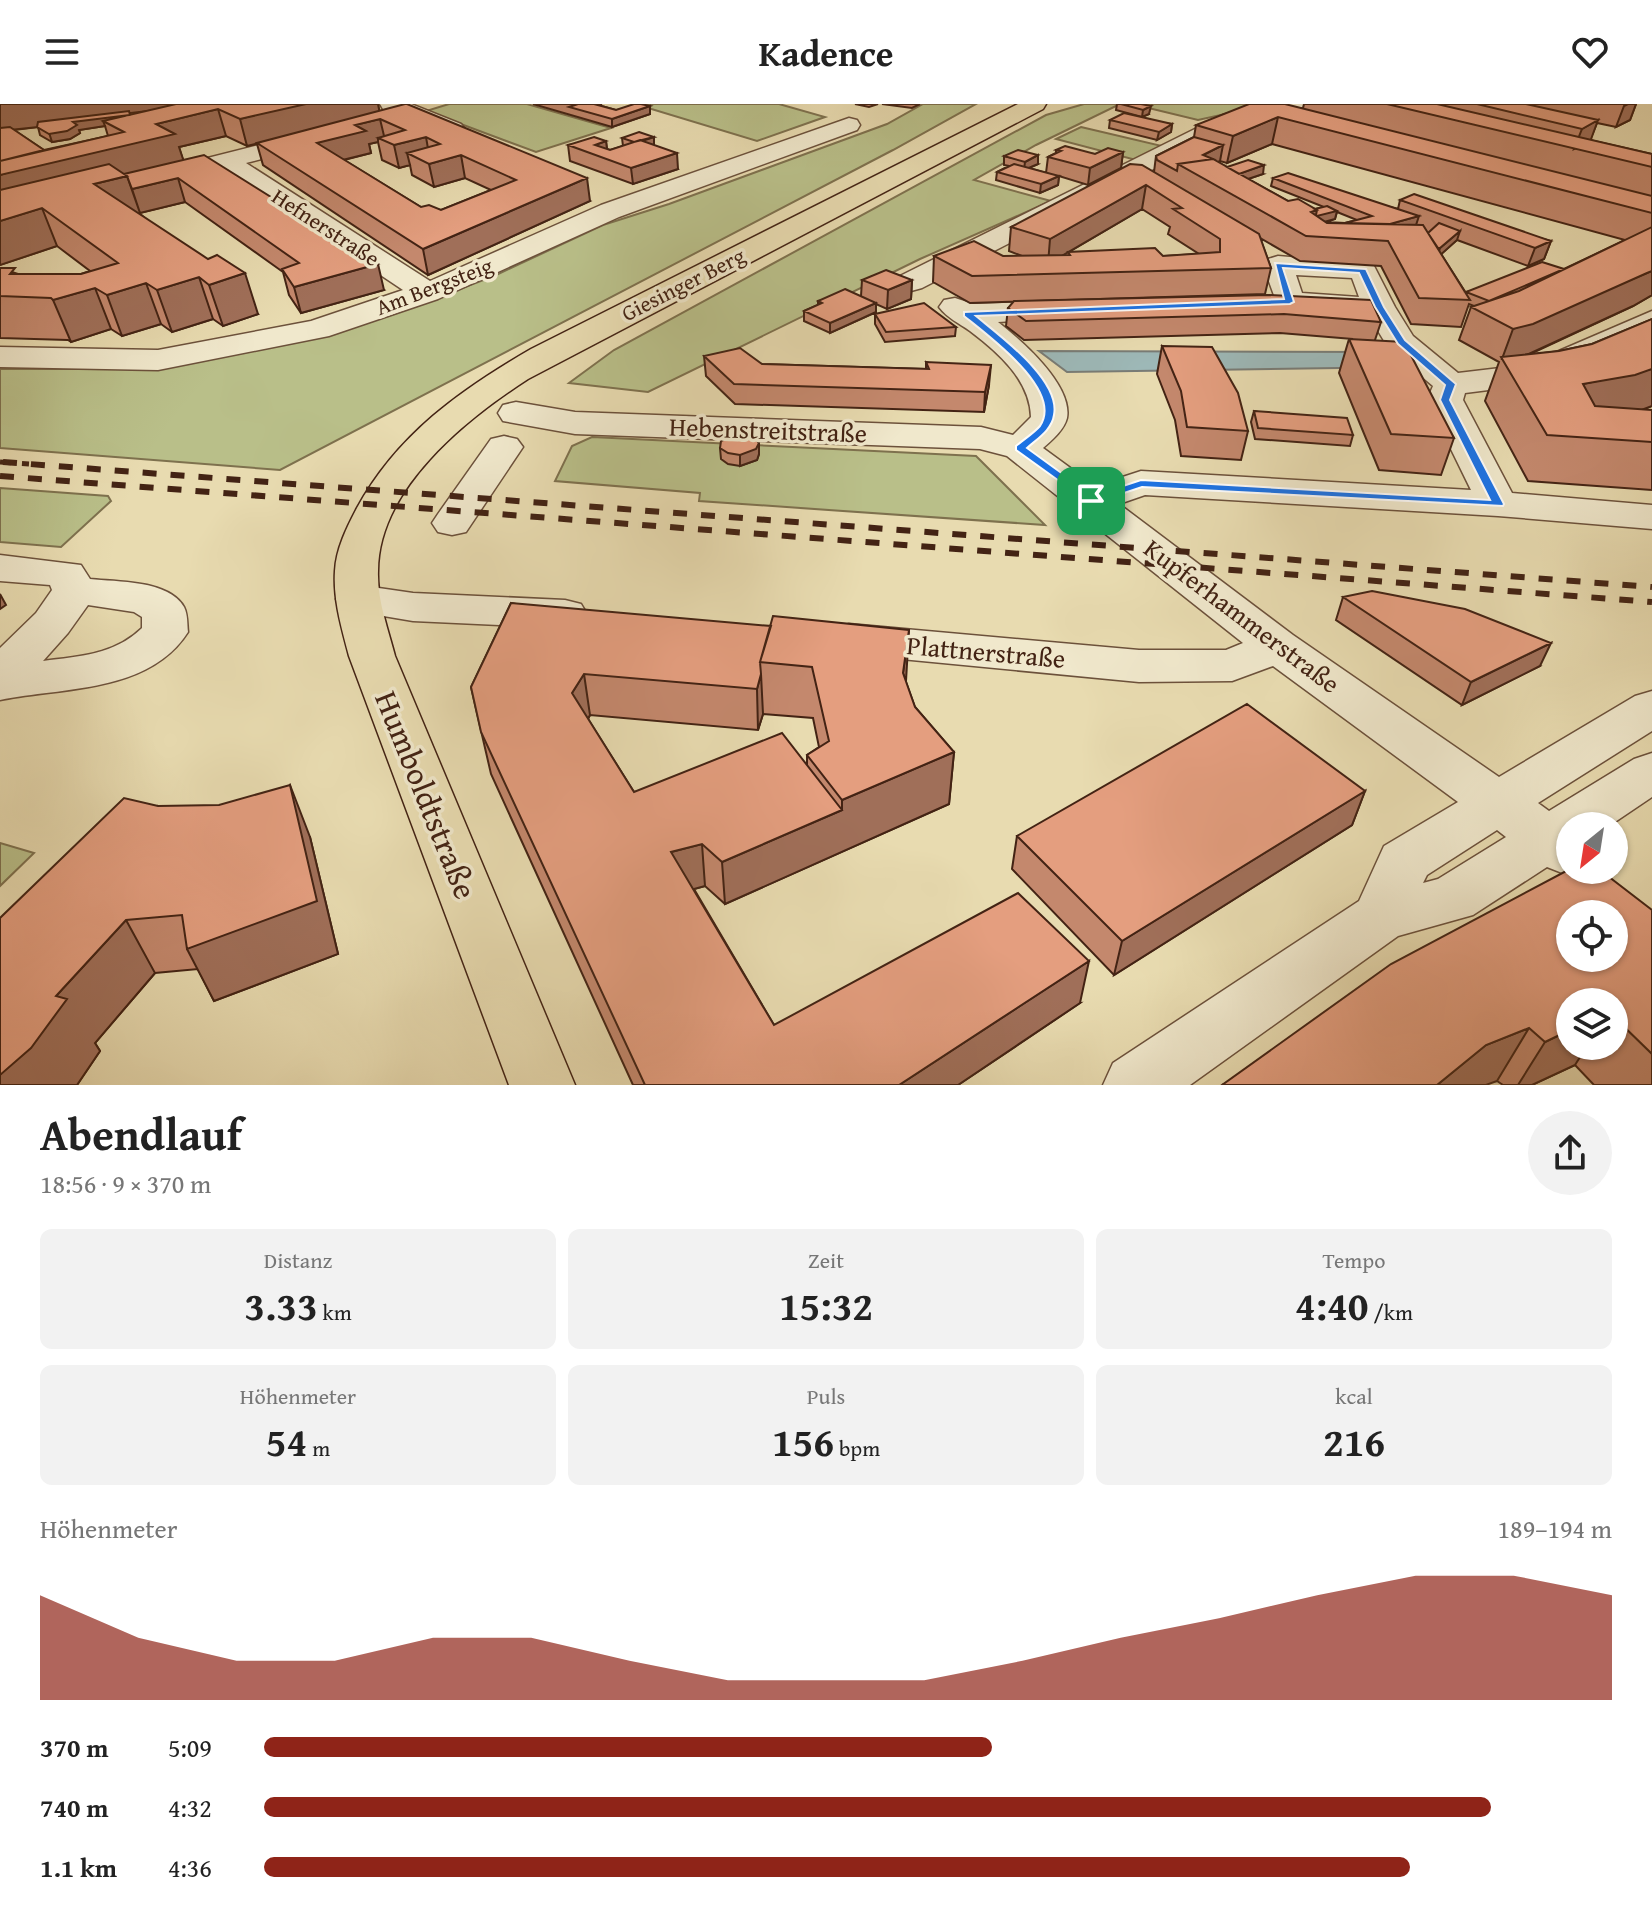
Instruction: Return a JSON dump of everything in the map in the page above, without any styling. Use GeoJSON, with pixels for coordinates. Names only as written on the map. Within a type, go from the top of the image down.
{"type":"FeatureCollection","features":[{"type":"Feature","properties":{"kind":"main road","name":"Giesinger Berg"},"geometry":{"type":"LineString","coordinates":[[381,499],[407,458],[424,440],[446,419],[496,383],[1027,106]]}},
{"type":"Feature","properties":{"kind":"main road","name":"Humboldtstraße"},"geometry":{"type":"LineString","coordinates":[[381,499],[367,530],[356,568],[358,599],[381,682],[542,1085]]}},
{"type":"Feature","properties":{"kind":"street"},"geometry":{"type":"LineString","coordinates":[[372,125],[411,108],[471,136]]}},
{"type":"Feature","properties":{"kind":"street"},"geometry":{"type":"LineString","coordinates":[[1020,448],[1044,428],[1049,415],[1048,398],[1034,375],[967,314],[911,282],[1231,120],[1256,113],[1307,115]]}},
{"type":"Feature","properties":{"kind":"street","name":"Am Bergsteig"},"geometry":{"type":"LineString","coordinates":[[0,357],[158,360],[318,329],[427,293],[633,203],[849,125]]}},
{"type":"Feature","properties":{"kind":"street"},"geometry":{"type":"LineString","coordinates":[[135,184],[342,132]]}},
{"type":"Feature","properties":{"kind":"street","name":"Hefnerstraße"},"geometry":{"type":"LineString","coordinates":[[225,160],[427,293]]}},
{"type":"Feature","properties":{"kind":"street"},"geometry":{"type":"LineString","coordinates":[[1129,173],[1155,185]]}},
{"type":"Feature","properties":{"kind":"street"},"geometry":{"type":"LineString","coordinates":[[607,191],[633,203]]}},
{"type":"Feature","properties":{"kind":"street"},"geometry":{"type":"LineString","coordinates":[[1290,302],[1269,258],[1363,270],[1379,307],[1401,342],[1451,384],[1520,376],[1550,367],[1652,321]]}},
{"type":"Feature","properties":{"kind":"street"},"geometry":{"type":"LineString","coordinates":[[1256,303],[1379,307]]}},
{"type":"Feature","properties":{"kind":"street"},"geometry":{"type":"LineString","coordinates":[[967,314],[1104,309]]}},
{"type":"Feature","properties":{"kind":"street"},"geometry":{"type":"LineString","coordinates":[[1451,384],[1445,400],[1498,504]]}},
{"type":"Feature","properties":{"kind":"street","name":"Hebenstreitstraße"},"geometry":{"type":"LineString","coordinates":[[452,523],[510,430],[575,423],[981,438],[1020,448]]}},
{"type":"Feature","properties":{"kind":"street","name":"Kupferhammerstraße"},"geometry":{"type":"LineString","coordinates":[[1020,448],[1277,646],[1556,844]]}},
{"type":"Feature","properties":{"kind":"street"},"geometry":{"type":"LineString","coordinates":[[1091,501],[1141,483],[1498,504],[1652,517]]}},
{"type":"Feature","properties":{"kind":"street"},"geometry":{"type":"LineString","coordinates":[[0,568],[66,574],[74,590]]}},
{"type":"Feature","properties":{"kind":"street"},"geometry":{"type":"LineString","coordinates":[[0,671],[12,664],[67,605],[74,590]]}},
{"type":"Feature","properties":{"kind":"street"},"geometry":{"type":"LineString","coordinates":[[0,684],[30,677],[86,671],[139,656],[165,632],[164,611],[146,600],[74,590]]}},
{"type":"Feature","properties":{"kind":"street"},"geometry":{"type":"LineString","coordinates":[[358,599],[413,607],[602,617]]}},
{"type":"Feature","properties":{"kind":"street","name":"Plattnerstraße"},"geometry":{"type":"LineString","coordinates":[[815,636],[1139,666],[1232,665],[1277,646]]}},
{"type":"Feature","properties":{"kind":"street"},"geometry":{"type":"LineString","coordinates":[[1381,917],[1404,861],[1652,708]]}},
{"type":"Feature","properties":{"kind":"street"},"geometry":{"type":"LineString","coordinates":[[1620,812],[1652,772]]}},
{"type":"Feature","properties":{"kind":"street"},"geometry":{"type":"LineString","coordinates":[[1136,1085],[1381,917],[1556,869]]}},
{"type":"Feature","properties":{"kind":"green space"},"geometry":{"type":"Polygon","coordinates":[[[449,104],[527,104],[611,128],[536,152],[426,111],[449,104]]]}},
{"type":"Feature","properties":{"kind":"green space"},"geometry":{"type":"Polygon","coordinates":[[[635,104],[779,104],[825,117],[757,141],[635,104]]]}},
{"type":"Feature","properties":{"kind":"green space"},"geometry":{"type":"Polygon","coordinates":[[[923,104],[976,104],[280,470],[0,448],[0,369],[141,369],[396,313],[494,276],[603,225],[887,124],[923,104]]]}},
{"type":"Feature","properties":{"kind":"green space"},"geometry":{"type":"Polygon","coordinates":[[[1084,104],[1120,104],[1036,145],[974,180],[1051,201],[920,259],[648,392],[569,383],[614,350],[1046,115],[1084,104]]]}},
{"type":"Feature","properties":{"kind":"green space"},"geometry":{"type":"Polygon","coordinates":[[[1132,104],[1271,104],[1198,120],[1132,104]]]}},
{"type":"Feature","properties":{"kind":"green space"},"geometry":{"type":"Polygon","coordinates":[[[1081,127],[1162,146],[1136,160],[1056,139],[1081,127]]]}},
{"type":"Feature","properties":{"kind":"green space"},"geometry":{"type":"Polygon","coordinates":[[[592,437],[976,456],[1045,525],[699,501],[700,493],[555,481],[572,446],[592,437]]]}},
{"type":"Feature","properties":{"kind":"green space"},"geometry":{"type":"Polygon","coordinates":[[[0,488],[108,496],[111,501],[61,547],[0,542],[0,488]]]}},
{"type":"Feature","properties":{"kind":"green space"},"geometry":{"type":"Polygon","coordinates":[[[0,843],[34,853],[0,886],[0,843]]]}},
{"type":"Feature","properties":{"kind":"water"},"geometry":{"type":"Polygon","coordinates":[[[1039,351],[1386,352],[1406,367],[1067,372],[1039,351]]]}},
{"type":"Feature","properties":{"kind":"building"},"geometry":{"type":"Polygon","coordinates":[[[176,104],[306,104],[240,119],[218,109],[156,124],[175,134],[0,175],[0,161],[124,132],[103,121],[176,104]]]}},
{"type":"Feature","properties":{"kind":"building"},"geometry":{"type":"Polygon","coordinates":[[[407,104],[587,178],[423,249],[257,143],[407,104]],[[380,119],[355,125],[366,131],[317,143],[421,207],[429,205],[441,210],[516,180],[461,155],[429,164],[407,153],[440,144],[426,137],[394,145],[378,138],[405,130],[380,119]]]}},
{"type":"Feature","properties":{"kind":"building"},"geometry":{"type":"Polygon","coordinates":[[[594,104],[616,110],[634,104],[650,106],[612,119],[569,107],[594,104]]]}},
{"type":"Feature","properties":{"kind":"building"},"geometry":{"type":"Polygon","coordinates":[[[1121,104],[1141,104],[1151,106],[1143,110],[1121,104]]]}},
{"type":"Feature","properties":{"kind":"building"},"geometry":{"type":"Polygon","coordinates":[[[1249,104],[1285,104],[1652,196],[1652,213],[1278,117],[1233,136],[1196,125],[1249,104]]]}},
{"type":"Feature","properties":{"kind":"building"},"geometry":{"type":"Polygon","coordinates":[[[1387,104],[1437,104],[1652,154],[1652,167],[1387,104]]]}},
{"type":"Feature","properties":{"kind":"building"},"geometry":{"type":"Polygon","coordinates":[[[1477,104],[1526,104],[1598,120],[1582,129],[1477,104]]]}},
{"type":"Feature","properties":{"kind":"building"},"geometry":{"type":"Polygon","coordinates":[[[129,111],[130,115],[73,122],[77,125],[67,131],[49,134],[37,127],[38,122],[129,111]]]}},
{"type":"Feature","properties":{"kind":"building"},"geometry":{"type":"Polygon","coordinates":[[[1124,113],[1172,124],[1159,132],[1110,120],[1124,113]]]}},
{"type":"Feature","properties":{"kind":"building"},"geometry":{"type":"Polygon","coordinates":[[[10,127],[44,150],[0,161],[0,128],[10,127]]]}},
{"type":"Feature","properties":{"kind":"building"},"geometry":{"type":"Polygon","coordinates":[[[639,132],[654,137],[634,142],[622,138],[639,132]]]}},
{"type":"Feature","properties":{"kind":"building"},"geometry":{"type":"Polygon","coordinates":[[[594,137],[606,141],[595,145],[610,150],[640,140],[677,153],[631,168],[568,145],[594,137]]]}},
{"type":"Feature","properties":{"kind":"building"},"geometry":{"type":"Polygon","coordinates":[[[1194,137],[1223,145],[1203,155],[1213,159],[1178,164],[1177,171],[1157,160],[1156,156],[1194,137]]]}},
{"type":"Feature","properties":{"kind":"building"},"geometry":{"type":"Polygon","coordinates":[[[1065,146],[1095,154],[1108,148],[1123,152],[1090,168],[1048,157],[1065,146]]]}},
{"type":"Feature","properties":{"kind":"building"},"geometry":{"type":"Polygon","coordinates":[[[1018,150],[1038,155],[1025,162],[1004,156],[1018,150]]]}},
{"type":"Feature","properties":{"kind":"building"},"geometry":{"type":"Polygon","coordinates":[[[204,155],[378,264],[294,287],[282,269],[299,263],[178,178],[132,189],[124,174],[204,155]]]}},
{"type":"Feature","properties":{"kind":"building"},"geometry":{"type":"Polygon","coordinates":[[[1213,159],[1288,201],[1298,199],[1317,210],[1311,212],[1327,223],[1423,225],[1470,300],[1419,298],[1388,241],[1306,236],[1178,164],[1213,159]]]}},
{"type":"Feature","properties":{"kind":"building"},"geometry":{"type":"Polygon","coordinates":[[[1248,160],[1264,165],[1239,174],[1227,167],[1248,160]]]}},
{"type":"Feature","properties":{"kind":"building"},"geometry":{"type":"Polygon","coordinates":[[[109,164],[127,176],[94,184],[208,259],[217,255],[245,273],[209,285],[199,277],[157,290],[146,283],[107,295],[95,288],[53,300],[0,296],[0,268],[15,268],[10,274],[81,274],[118,263],[42,208],[0,221],[0,190],[109,164]]]}},
{"type":"Feature","properties":{"kind":"building"},"geometry":{"type":"Polygon","coordinates":[[[1014,164],[1059,176],[1041,184],[997,172],[1014,164]]]}},
{"type":"Feature","properties":{"kind":"building"},"geometry":{"type":"Polygon","coordinates":[[[1130,164],[1142,165],[1259,234],[1271,268],[972,276],[934,256],[974,241],[1003,256],[1070,255],[1068,252],[1155,248],[1163,256],[1220,252],[1220,239],[1173,209],[1182,208],[1146,185],[1050,239],[1011,227],[1130,164]]]}},
{"type":"Feature","properties":{"kind":"building"},"geometry":{"type":"Polygon","coordinates":[[[1288,173],[1419,216],[1390,224],[1345,223],[1372,216],[1273,178],[1288,173]]]}},
{"type":"Feature","properties":{"kind":"building"},"geometry":{"type":"Polygon","coordinates":[[[1414,194],[1551,241],[1535,248],[1400,200],[1414,194]]]}},
{"type":"Feature","properties":{"kind":"building"},"geometry":{"type":"Polygon","coordinates":[[[1327,206],[1337,211],[1316,215],[1315,209],[1327,206]]]}},
{"type":"Feature","properties":{"kind":"building"},"geometry":{"type":"Polygon","coordinates":[[[1439,223],[1460,231],[1438,248],[1428,233],[1439,223]]]}},
{"type":"Feature","properties":{"kind":"building"},"geometry":{"type":"Polygon","coordinates":[[[1652,227],[1652,271],[1533,324],[1513,329],[1471,307],[1519,291],[1652,227]]]}},
{"type":"Feature","properties":{"kind":"building"},"geometry":{"type":"Polygon","coordinates":[[[1542,262],[1564,269],[1489,301],[1466,292],[1542,262]]]}},
{"type":"Feature","properties":{"kind":"building"},"geometry":{"type":"Polygon","coordinates":[[[886,270],[912,280],[888,290],[862,280],[886,270]]]}},
{"type":"Feature","properties":{"kind":"building"},"geometry":{"type":"Polygon","coordinates":[[[845,289],[876,303],[830,323],[804,311],[822,303],[818,301],[845,289]]]}},
{"type":"Feature","properties":{"kind":"building"},"geometry":{"type":"Polygon","coordinates":[[[1269,295],[1371,300],[1381,322],[1284,314],[1026,321],[1008,308],[1014,301],[1269,295]]]}},
{"type":"Feature","properties":{"kind":"building"},"geometry":{"type":"Polygon","coordinates":[[[924,303],[956,327],[886,332],[875,314],[924,303]]]}},
{"type":"Feature","properties":{"kind":"building"},"geometry":{"type":"Polygon","coordinates":[[[1652,319],[1652,369],[1583,384],[1595,406],[1652,410],[1652,442],[1547,435],[1501,357],[1592,344],[1652,319]]]}},
{"type":"Feature","properties":{"kind":"building"},"geometry":{"type":"Polygon","coordinates":[[[1349,339],[1404,342],[1454,438],[1391,434],[1349,339]]]}},
{"type":"Feature","properties":{"kind":"building"},"geometry":{"type":"Polygon","coordinates":[[[1162,346],[1212,347],[1238,393],[1248,431],[1187,427],[1181,391],[1162,346]]]}},
{"type":"Feature","properties":{"kind":"building"},"geometry":{"type":"Polygon","coordinates":[[[740,348],[762,364],[929,369],[926,362],[991,365],[985,392],[734,384],[704,356],[740,348]]]}},
{"type":"Feature","properties":{"kind":"building"},"geometry":{"type":"Polygon","coordinates":[[[1254,411],[1347,418],[1353,435],[1258,428],[1254,411]]]}},
{"type":"Feature","properties":{"kind":"building"},"geometry":{"type":"Polygon","coordinates":[[[735,435],[754,437],[759,443],[756,449],[740,455],[720,448],[721,441],[735,435]]]}},
{"type":"Feature","properties":{"kind":"building"},"geometry":{"type":"Polygon","coordinates":[[[1372,591],[1465,609],[1551,643],[1471,682],[1343,597],[1372,591]]]}},
{"type":"Feature","properties":{"kind":"building"},"geometry":{"type":"Polygon","coordinates":[[[511,603],[771,626],[760,662],[757,689],[584,674],[572,693],[634,792],[782,733],[842,810],[722,862],[702,844],[671,852],[774,1025],[1018,893],[1089,961],[899,1085],[645,1085],[481,732],[471,687],[511,603]]]}},
{"type":"Feature","properties":{"kind":"building"},"geometry":{"type":"Polygon","coordinates":[[[773,616],[909,630],[903,673],[915,707],[954,752],[842,800],[807,755],[829,741],[812,667],[760,662],[773,616]]]}},
{"type":"Feature","properties":{"kind":"building"},"geometry":{"type":"Polygon","coordinates":[[[1247,704],[1365,791],[1122,941],[1017,836],[1247,704]]]}},
{"type":"Feature","properties":{"kind":"building"},"geometry":{"type":"Polygon","coordinates":[[[290,785],[317,901],[187,949],[182,915],[126,920],[56,996],[67,999],[31,1048],[0,1075],[0,918],[124,798],[158,806],[219,805],[290,785]]]}},
{"type":"Feature","properties":{"kind":"building"},"geometry":{"type":"Polygon","coordinates":[[[1556,876],[1556,884],[1618,884],[1652,910],[1652,1054],[1628,1031],[1628,988],[1556,988],[1556,1037],[1545,1042],[1529,1028],[1486,1045],[1437,1085],[1222,1085],[1391,964],[1556,876]]]}},
{"type":"Feature","properties":{"kind":"railway"},"geometry":{"type":"LineString","coordinates":[[0,462],[29,464]]}},
{"type":"Feature","properties":{"kind":"railway"},"geometry":{"type":"LineString","coordinates":[[3,462],[1652,587]]}},
{"type":"Feature","properties":{"kind":"railway"},"geometry":{"type":"LineString","coordinates":[[0,476],[1652,602]]}},
{"type":"Feature","properties":{"kind":"route"},"geometry":{"type":"LineString","coordinates":[[1278,265],[1363,270],[1379,307],[1401,342],[1451,384],[1445,400],[1498,504],[1141,483],[1091,501],[1020,448],[1044,428],[1049,415],[1048,398],[1034,375],[1013,353],[967,314],[1290,302],[1278,265]]}}]}
